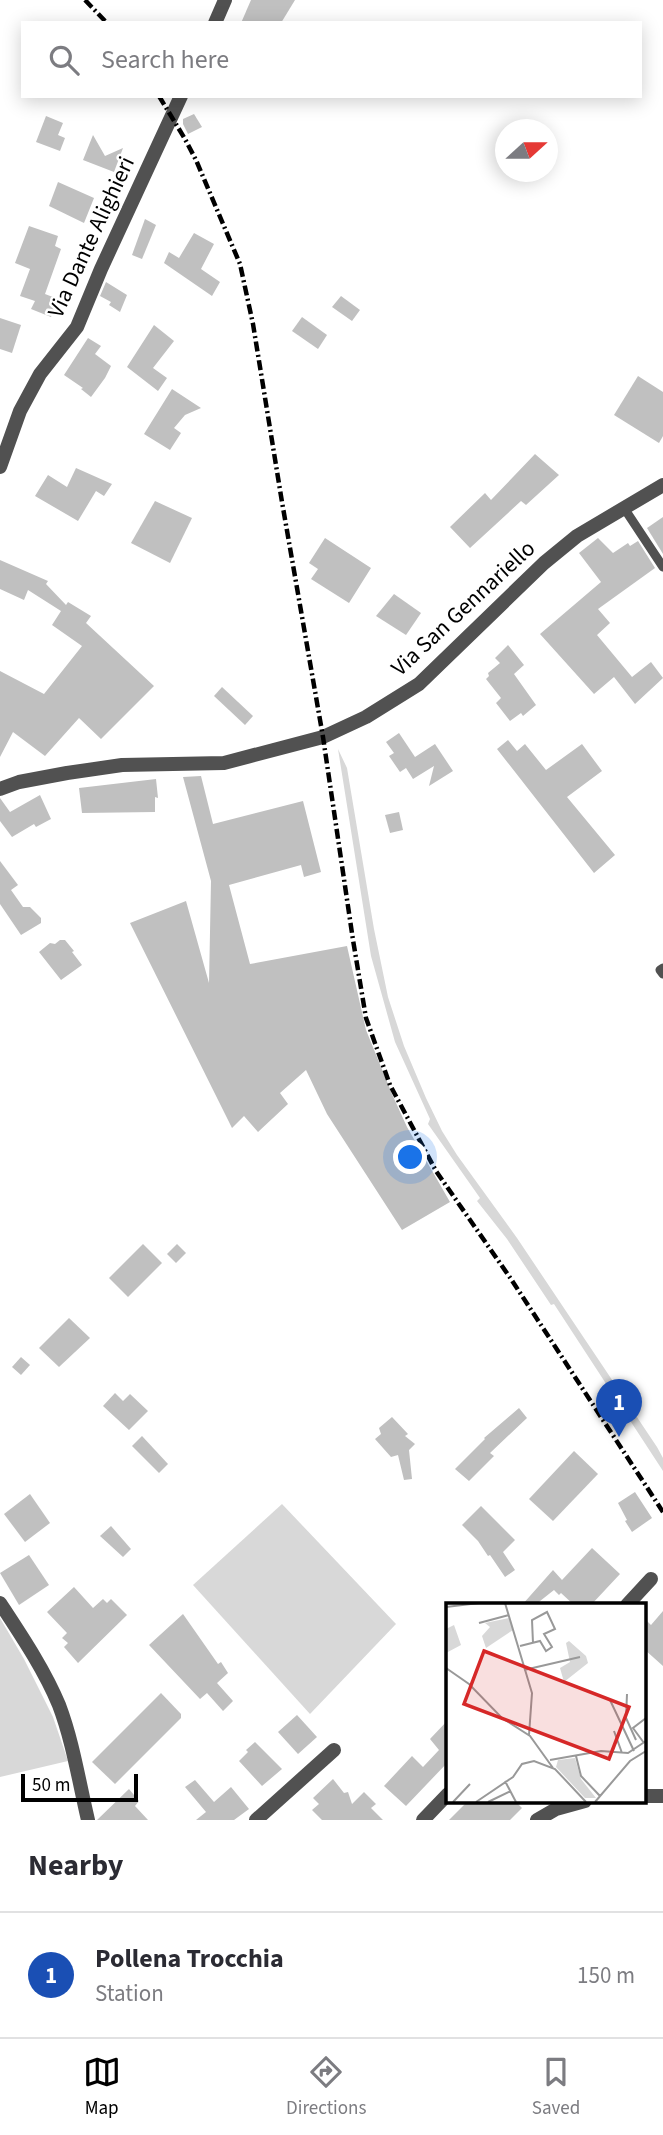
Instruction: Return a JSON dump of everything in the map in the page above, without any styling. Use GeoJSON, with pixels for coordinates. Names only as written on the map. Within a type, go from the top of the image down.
{"type":"FeatureCollection","features":[{"type":"Feature","properties":{"kind":"street"},"geometry":{"type":"LineString","coordinates":[[216,21],[225,0]]}},
{"type":"Feature","properties":{"kind":"street","name":"Via Dante Alighieri"},"geometry":{"type":"LineString","coordinates":[[0,467],[25,402],[40,374],[77,327],[180,98]]}},
{"type":"Feature","properties":{"kind":"street","name":"Via San Gennariello"},"geometry":{"type":"LineString","coordinates":[[0,789],[19,782],[67,772],[122,765],[224,764],[323,737],[366,717],[419,684],[544,563],[577,537],[663,485]]}},
{"type":"Feature","properties":{"kind":"street"},"geometry":{"type":"LineString","coordinates":[[629,1603],[651,1579]]}},
{"type":"Feature","properties":{"kind":"street"},"geometry":{"type":"LineString","coordinates":[[0,1603],[24,1640],[58,1703],[69,1735],[88,1820]]}},
{"type":"Feature","properties":{"kind":"street"},"geometry":{"type":"LineString","coordinates":[[256,1820],[334,1750]]}},
{"type":"Feature","properties":{"kind":"street"},"geometry":{"type":"LineString","coordinates":[[423,1820],[446,1796]]}},
{"type":"Feature","properties":{"kind":"street"},"geometry":{"type":"LineString","coordinates":[[537,1820],[556,1809],[581,1802]]}},
{"type":"Feature","properties":{"kind":"lane"},"geometry":{"type":"LineString","coordinates":[[624,509],[663,567]]}},
{"type":"Feature","properties":{"kind":"lane"},"geometry":{"type":"LineString","coordinates":[[663,968],[660,970],[663,974]]}},
{"type":"Feature","properties":{"kind":"shaded area"},"geometry":{"type":"Polygon","coordinates":[[[338,749],[347,768],[388,997],[404,1046],[426,1098],[457,1155],[517,1238],[657,1447],[663,1458],[663,1471],[554,1304],[551,1305],[507,1239],[477,1201],[480,1198],[428,1124],[430,1119],[395,1042],[371,956],[338,749]]]}},
{"type":"Feature","properties":{"kind":"shaded area"},"geometry":{"type":"Polygon","coordinates":[[[282,1504],[396,1624],[310,1714],[193,1585],[282,1504]]]}},
{"type":"Feature","properties":{"kind":"shaded area"},"geometry":{"type":"Polygon","coordinates":[[[0,1618],[53,1717],[68,1761],[0,1777],[0,1618]]]}},
{"type":"Feature","properties":{"kind":"building"},"geometry":{"type":"Polygon","coordinates":[[[251,0],[295,0],[282,21],[242,21],[251,0]]]}},
{"type":"Feature","properties":{"kind":"building"},"geometry":{"type":"Polygon","coordinates":[[[194,114],[202,127],[188,134],[183,119],[194,114]]]}},
{"type":"Feature","properties":{"kind":"building"},"geometry":{"type":"Polygon","coordinates":[[[46,116],[63,123],[58,135],[65,138],[60,151],[36,142],[46,116]]]}},
{"type":"Feature","properties":{"kind":"building"},"geometry":{"type":"Polygon","coordinates":[[[93,135],[105,156],[123,148],[114,172],[83,160],[93,135]]]}},
{"type":"Feature","properties":{"kind":"building"},"geometry":{"type":"Polygon","coordinates":[[[58,182],[94,198],[84,223],[49,206],[58,182]]]}},
{"type":"Feature","properties":{"kind":"building"},"geometry":{"type":"Polygon","coordinates":[[[145,219],[156,225],[142,259],[132,255],[145,219]]]}},
{"type":"Feature","properties":{"kind":"building"},"geometry":{"type":"Polygon","coordinates":[[[29,226],[58,236],[55,246],[61,249],[45,294],[58,299],[51,317],[31,309],[35,301],[20,296],[30,269],[15,263],[29,226]]]}},
{"type":"Feature","properties":{"kind":"building"},"geometry":{"type":"Polygon","coordinates":[[[194,233],[214,244],[201,269],[220,282],[212,296],[164,263],[169,252],[179,258],[194,233]]]}},
{"type":"Feature","properties":{"kind":"building"},"geometry":{"type":"Polygon","coordinates":[[[106,282],[127,295],[120,312],[109,305],[111,302],[100,296],[106,282]]]}},
{"type":"Feature","properties":{"kind":"building"},"geometry":{"type":"Polygon","coordinates":[[[341,296],[360,310],[352,321],[332,307],[341,296]]]}},
{"type":"Feature","properties":{"kind":"building"},"geometry":{"type":"Polygon","coordinates":[[[302,317],[327,335],[318,349],[292,331],[302,317]]]}},
{"type":"Feature","properties":{"kind":"building"},"geometry":{"type":"Polygon","coordinates":[[[0,318],[21,325],[12,353],[0,349],[0,318]]]}},
{"type":"Feature","properties":{"kind":"building"},"geometry":{"type":"Polygon","coordinates":[[[154,325],[174,341],[153,368],[167,378],[158,391],[127,367],[154,325]]]}},
{"type":"Feature","properties":{"kind":"building"},"geometry":{"type":"Polygon","coordinates":[[[88,338],[101,346],[95,354],[111,366],[91,397],[64,375],[88,338]]]}},
{"type":"Feature","properties":{"kind":"building"},"geometry":{"type":"Polygon","coordinates":[[[638,376],[663,392],[663,436],[659,443],[614,415],[638,376]]]}},
{"type":"Feature","properties":{"kind":"building"},"geometry":{"type":"Polygon","coordinates":[[[172,389],[201,408],[185,415],[174,428],[181,433],[170,450],[144,434],[172,389]]]}},
{"type":"Feature","properties":{"kind":"building"},"geometry":{"type":"Polygon","coordinates":[[[535,454],[559,475],[526,505],[521,501],[470,548],[450,527],[485,493],[491,500],[535,454]]]}},
{"type":"Feature","properties":{"kind":"building"},"geometry":{"type":"Polygon","coordinates":[[[76,468],[112,484],[104,496],[96,491],[78,521],[35,496],[48,475],[67,487],[76,468]]]}},
{"type":"Feature","properties":{"kind":"building"},"geometry":{"type":"Polygon","coordinates":[[[155,501],[192,518],[170,563],[131,543],[155,501]]]}},
{"type":"Feature","properties":{"kind":"building"},"geometry":{"type":"Polygon","coordinates":[[[663,517],[663,554],[647,528],[663,517]]]}},
{"type":"Feature","properties":{"kind":"building"},"geometry":{"type":"Polygon","coordinates":[[[325,538],[371,568],[349,603],[311,579],[318,569],[309,563],[325,538]]]}},
{"type":"Feature","properties":{"kind":"building"},"geometry":{"type":"Polygon","coordinates":[[[598,538],[613,553],[628,543],[630,546],[638,541],[655,568],[598,609],[610,623],[597,635],[632,677],[651,662],[663,678],[635,704],[614,677],[594,694],[540,634],[601,582],[579,553],[598,538]]]}},
{"type":"Feature","properties":{"kind":"building"},"geometry":{"type":"Polygon","coordinates":[[[0,560],[48,581],[46,584],[66,605],[68,602],[91,616],[86,623],[154,686],[101,739],[79,718],[45,756],[13,732],[0,757],[0,671],[44,694],[82,646],[52,625],[61,611],[28,590],[24,600],[0,589],[0,560]]]}},
{"type":"Feature","properties":{"kind":"building"},"geometry":{"type":"Polygon","coordinates":[[[394,594],[421,613],[406,635],[376,616],[394,594]]]}},
{"type":"Feature","properties":{"kind":"building"},"geometry":{"type":"Polygon","coordinates":[[[508,645],[524,665],[514,674],[536,705],[523,716],[521,713],[510,721],[496,703],[501,698],[486,679],[488,673],[500,663],[495,658],[508,645]]]}},
{"type":"Feature","properties":{"kind":"building"},"geometry":{"type":"Polygon","coordinates":[[[222,687],[253,716],[245,725],[214,696],[222,687]]]}},
{"type":"Feature","properties":{"kind":"building"},"geometry":{"type":"Polygon","coordinates":[[[399,733],[415,757],[435,744],[453,771],[429,786],[434,766],[413,779],[406,768],[400,772],[389,756],[394,753],[386,742],[399,733]]]}},
{"type":"Feature","properties":{"kind":"building"},"geometry":{"type":"Polygon","coordinates":[[[508,740],[517,751],[525,744],[546,770],[582,744],[602,771],[567,797],[615,855],[594,873],[497,749],[508,740]]]}},
{"type":"Feature","properties":{"kind":"building"},"geometry":{"type":"Polygon","coordinates":[[[201,776],[213,824],[303,801],[321,872],[304,877],[301,865],[229,885],[250,964],[347,946],[366,1030],[407,1127],[450,1202],[402,1230],[327,1114],[306,1070],[280,1093],[288,1104],[258,1132],[244,1116],[232,1128],[130,923],[186,901],[209,983],[211,881],[183,777],[201,776]]]}},
{"type":"Feature","properties":{"kind":"building"},"geometry":{"type":"Polygon","coordinates":[[[156,779],[158,798],[155,797],[155,812],[82,813],[79,788],[156,779]]]}},
{"type":"Feature","properties":{"kind":"building"},"geometry":{"type":"Polygon","coordinates":[[[40,795],[51,819],[36,827],[34,824],[12,837],[0,821],[0,798],[10,812],[40,795]]]}},
{"type":"Feature","properties":{"kind":"building"},"geometry":{"type":"Polygon","coordinates":[[[399,812],[403,830],[390,833],[385,815],[399,812]]]}},
{"type":"Feature","properties":{"kind":"building"},"geometry":{"type":"Polygon","coordinates":[[[0,861],[18,885],[11,890],[23,907],[30,907],[41,918],[41,923],[21,935],[0,904],[0,861]]]}},
{"type":"Feature","properties":{"kind":"building"},"geometry":{"type":"Polygon","coordinates":[[[65,940],[82,965],[61,980],[39,952],[50,943],[55,944],[65,940]]]}},
{"type":"Feature","properties":{"kind":"building"},"geometry":{"type":"Polygon","coordinates":[[[143,1244],[162,1263],[128,1297],[109,1278],[143,1244]]]}},
{"type":"Feature","properties":{"kind":"building"},"geometry":{"type":"Polygon","coordinates":[[[177,1244],[186,1253],[176,1263],[167,1254],[177,1244]]]}},
{"type":"Feature","properties":{"kind":"building"},"geometry":{"type":"Polygon","coordinates":[[[69,1318],[90,1338],[59,1367],[39,1348],[69,1318]]]}},
{"type":"Feature","properties":{"kind":"building"},"geometry":{"type":"Polygon","coordinates":[[[21,1357],[30,1365],[21,1375],[12,1367],[21,1357]]]}},
{"type":"Feature","properties":{"kind":"building"},"geometry":{"type":"Polygon","coordinates":[[[115,1393],[123,1401],[130,1394],[148,1411],[129,1430],[103,1406],[115,1393]]]}},
{"type":"Feature","properties":{"kind":"building"},"geometry":{"type":"Polygon","coordinates":[[[519,1408],[527,1418],[490,1453],[494,1456],[469,1481],[455,1469],[484,1438],[519,1408]]]}},
{"type":"Feature","properties":{"kind":"building"},"geometry":{"type":"Polygon","coordinates":[[[392,1417],[408,1434],[405,1436],[415,1444],[409,1450],[412,1479],[404,1480],[398,1455],[391,1457],[375,1439],[381,1434],[379,1428],[392,1417]]]}},
{"type":"Feature","properties":{"kind":"building"},"geometry":{"type":"Polygon","coordinates":[[[142,1436],[168,1464],[159,1473],[132,1446],[142,1436]]]}},
{"type":"Feature","properties":{"kind":"building"},"geometry":{"type":"Polygon","coordinates":[[[574,1451],[598,1474],[553,1521],[529,1499],[574,1451]]]}},
{"type":"Feature","properties":{"kind":"building"},"geometry":{"type":"Polygon","coordinates":[[[635,1492],[652,1518],[632,1532],[618,1503],[635,1492]]]}},
{"type":"Feature","properties":{"kind":"building"},"geometry":{"type":"Polygon","coordinates":[[[30,1494],[50,1523],[25,1542],[4,1514],[30,1494]]]}},
{"type":"Feature","properties":{"kind":"building"},"geometry":{"type":"Polygon","coordinates":[[[481,1506],[515,1540],[503,1552],[515,1570],[505,1577],[490,1555],[488,1556],[462,1525],[481,1506]]]}},
{"type":"Feature","properties":{"kind":"building"},"geometry":{"type":"Polygon","coordinates":[[[111,1526],[131,1549],[123,1557],[100,1536],[111,1526]]]}},
{"type":"Feature","properties":{"kind":"building"},"geometry":{"type":"Polygon","coordinates":[[[592,1548],[620,1574],[593,1603],[572,1603],[554,1590],[538,1603],[524,1603],[553,1570],[562,1580],[592,1548]]]}},
{"type":"Feature","properties":{"kind":"building"},"geometry":{"type":"Polygon","coordinates":[[[29,1555],[49,1585],[19,1605],[0,1573],[29,1555]]]}},
{"type":"Feature","properties":{"kind":"building"},"geometry":{"type":"Polygon","coordinates":[[[74,1587],[93,1608],[103,1599],[107,1603],[111,1599],[127,1615],[78,1663],[64,1647],[68,1643],[62,1638],[67,1633],[47,1612],[74,1587]]]}},
{"type":"Feature","properties":{"kind":"building"},"geometry":{"type":"Polygon","coordinates":[[[663,1611],[663,1666],[646,1651],[646,1620],[651,1625],[663,1611]]]}},
{"type":"Feature","properties":{"kind":"building"},"geometry":{"type":"Polygon","coordinates":[[[183,1614],[218,1664],[221,1662],[228,1673],[217,1683],[233,1701],[223,1711],[207,1693],[200,1699],[149,1645],[183,1614]]]}},
{"type":"Feature","properties":{"kind":"building"},"geometry":{"type":"Polygon","coordinates":[[[161,1693],[181,1714],[181,1718],[115,1784],[92,1762],[161,1693]]]}},
{"type":"Feature","properties":{"kind":"building"},"geometry":{"type":"Polygon","coordinates":[[[297,1715],[317,1737],[298,1754],[278,1732],[297,1715]]]}},
{"type":"Feature","properties":{"kind":"building"},"geometry":{"type":"Polygon","coordinates":[[[446,1722],[446,1764],[406,1806],[384,1786],[412,1756],[423,1767],[439,1750],[430,1739],[446,1722]]]}},
{"type":"Feature","properties":{"kind":"building"},"geometry":{"type":"Polygon","coordinates":[[[255,1742],[282,1769],[262,1786],[239,1761],[255,1742]]]}},
{"type":"Feature","properties":{"kind":"building"},"geometry":{"type":"Polygon","coordinates":[[[333,1779],[344,1793],[348,1792],[352,1804],[364,1792],[376,1804],[371,1808],[383,1820],[322,1820],[312,1810],[319,1804],[313,1798],[333,1779]]]}},
{"type":"Feature","properties":{"kind":"building"},"geometry":{"type":"Polygon","coordinates":[[[195,1780],[214,1802],[231,1787],[249,1809],[234,1820],[196,1820],[206,1812],[185,1787],[195,1780]]]}},
{"type":"Feature","properties":{"kind":"building"},"geometry":{"type":"Polygon","coordinates":[[[129,1789],[139,1801],[135,1806],[148,1820],[97,1820],[129,1789]]]}},
{"type":"Feature","properties":{"kind":"building"},"geometry":{"type":"Polygon","coordinates":[[[467,1802],[516,1802],[522,1808],[510,1820],[449,1820],[467,1802]]]}},
{"type":"Feature","properties":{"kind":"railway"},"geometry":{"type":"LineString","coordinates":[[85,0],[105,21]]}},
{"type":"Feature","properties":{"kind":"railway"},"geometry":{"type":"LineString","coordinates":[[160,98],[196,160],[240,264],[253,324],[323,737],[366,1018],[390,1085],[436,1171],[511,1279],[663,1512]]}},
{"type":"Feature","properties":{"kind":"place","name":"Pollena Trocchia"},"geometry":{"type":"Point","coordinates":[619,1437]}}]}
